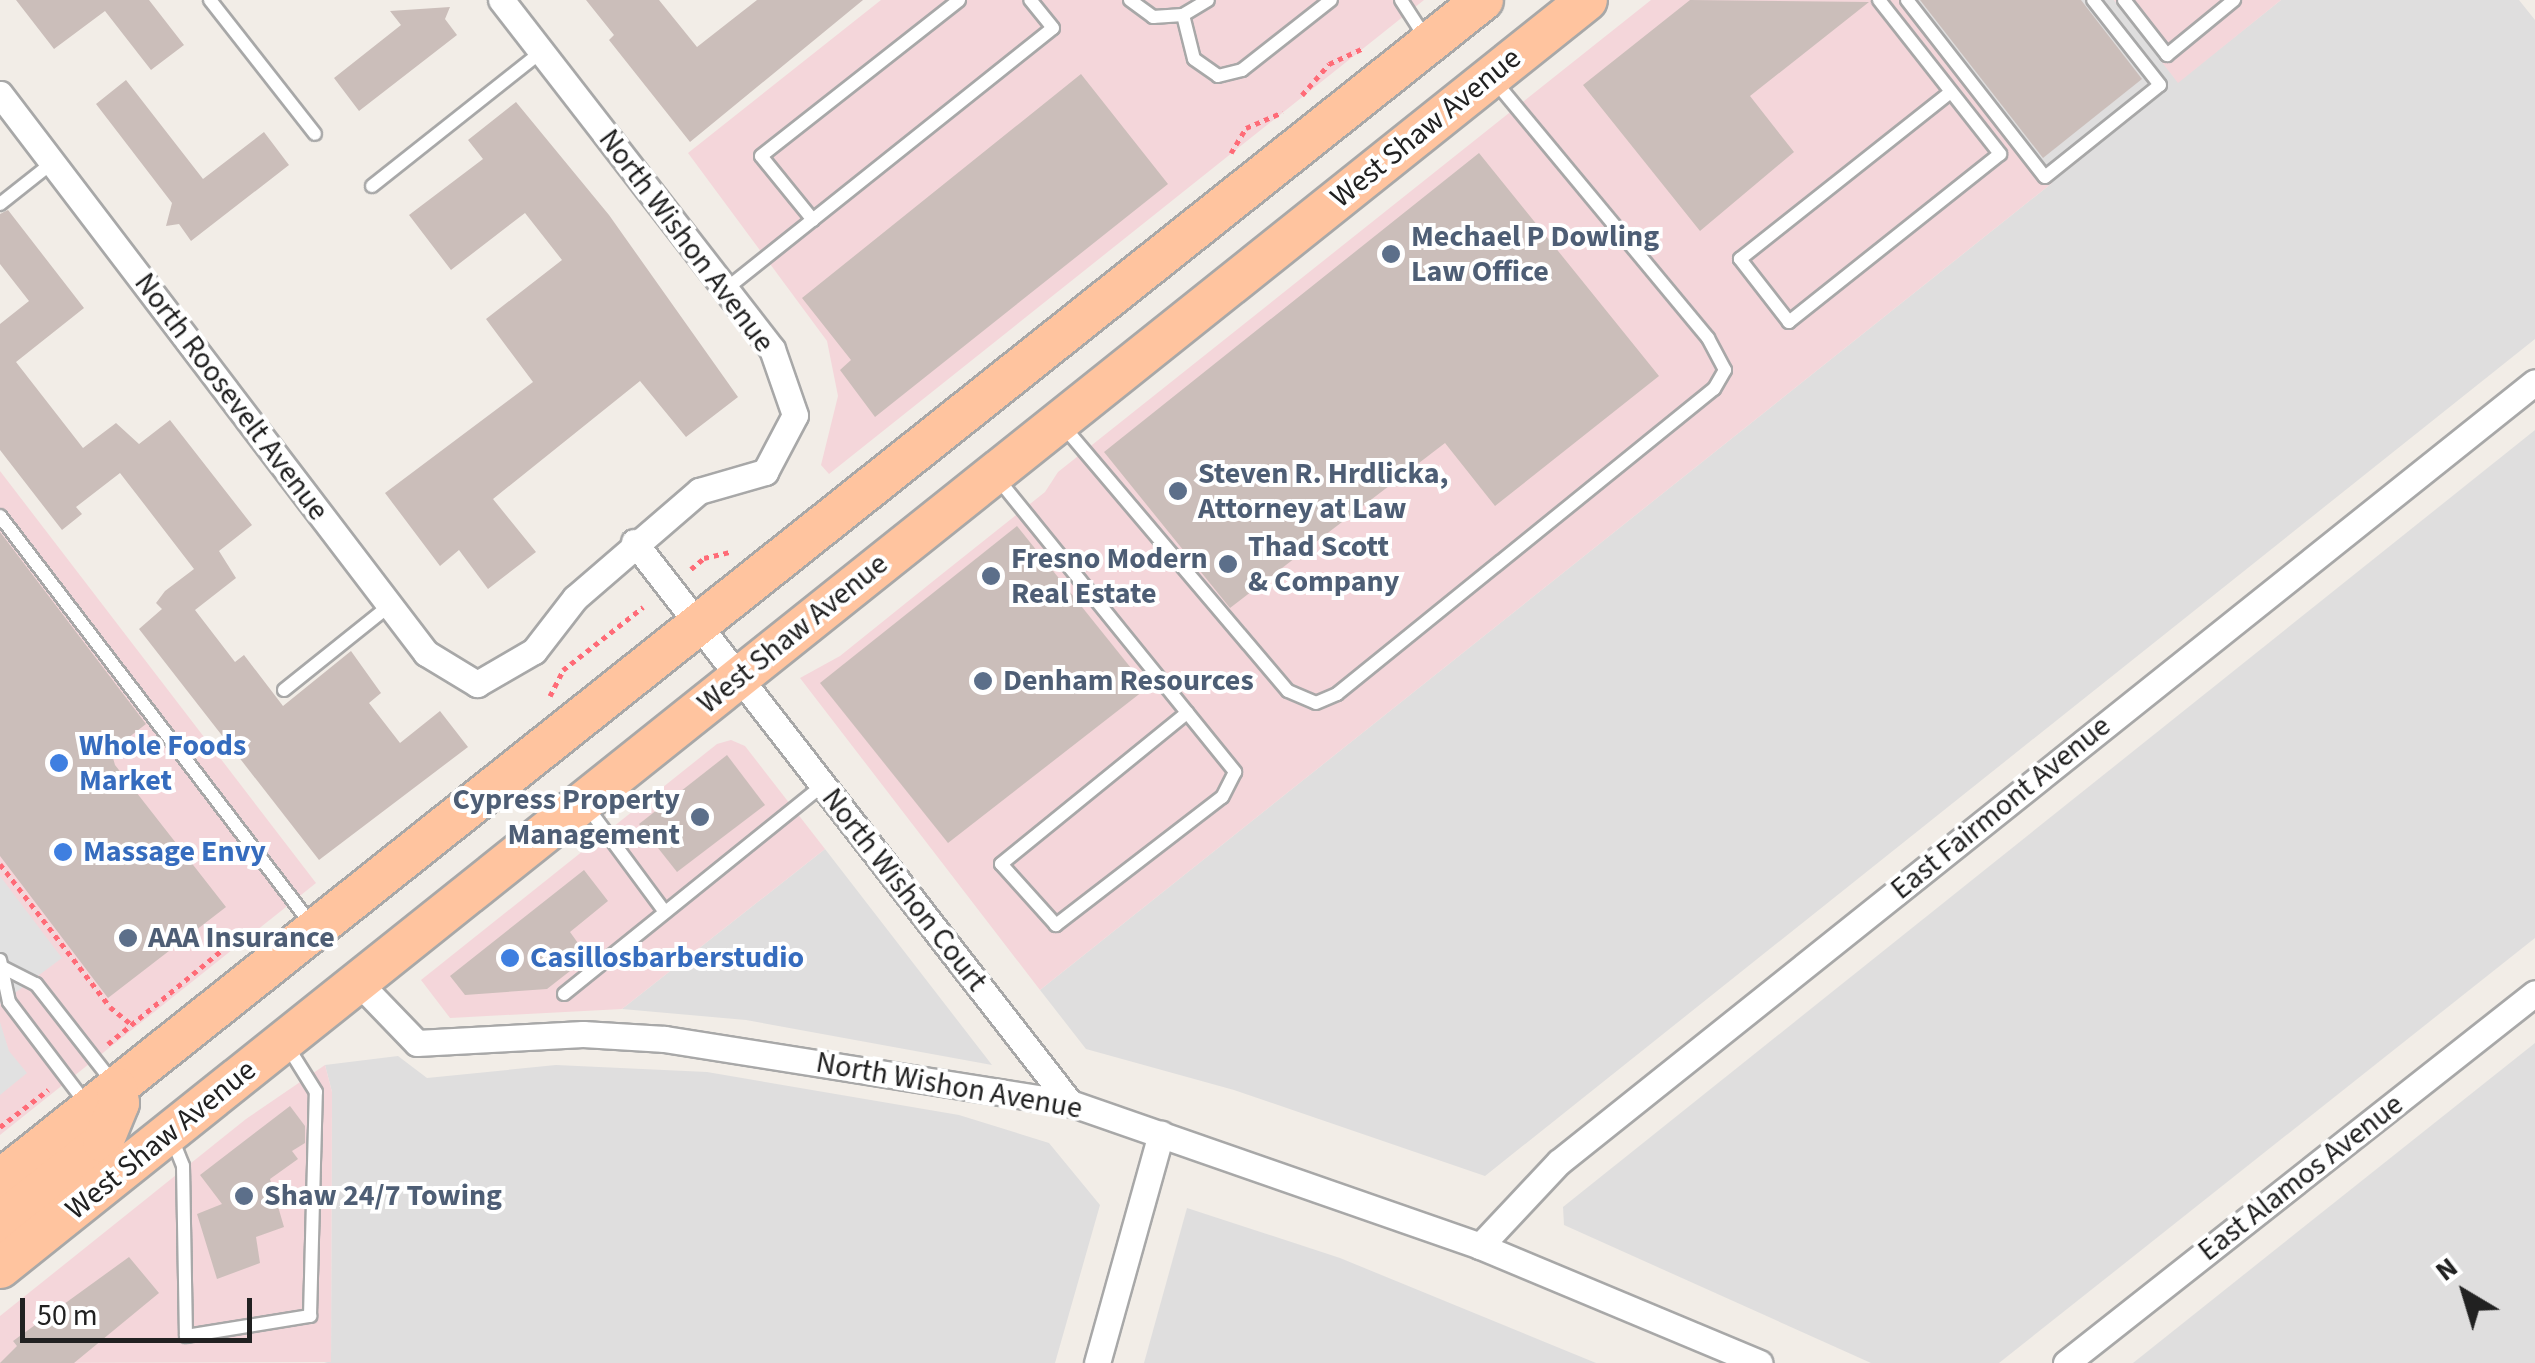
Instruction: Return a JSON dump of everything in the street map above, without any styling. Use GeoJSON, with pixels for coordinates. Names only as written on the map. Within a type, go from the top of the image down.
{"type":"FeatureCollection","features":[{"type":"Feature","properties":{"kind":"main road"},"geometry":{"type":"LineString","coordinates":[[0,1180],[1483,0]]}},
{"type":"Feature","properties":{"kind":"main road","name":"West Shaw Avenue"},"geometry":{"type":"LineString","coordinates":[[0,1268],[1587,0]]}},
{"type":"Feature","properties":{"kind":"main road"},"geometry":{"type":"LineString","coordinates":[[0,1223],[102,1142],[118,1103],[104,1098]]}},
{"type":"Feature","properties":{"kind":"street","name":"North Wishon Avenue"},"geometry":{"type":"LineString","coordinates":[[477,684],[534,651],[575,598],[634,542],[699,491],[766,472],[795,415],[772,349],[501,0]]}},
{"type":"Feature","properties":{"kind":"street","name":"North Roosevelt Avenue"},"geometry":{"type":"LineString","coordinates":[[0,94],[426,654],[477,684]]}},
{"type":"Feature","properties":{"kind":"street","name":"East Fairmont Avenue"},"geometry":{"type":"LineString","coordinates":[[1480,1246],[1558,1162],[2535,382]]}},
{"type":"Feature","properties":{"kind":"street"},"geometry":{"type":"LineString","coordinates":[[634,542],[739,676]]}},
{"type":"Feature","properties":{"kind":"street","name":"North Wishon Court"},"geometry":{"type":"LineString","coordinates":[[739,676],[1070,1103]]}},
{"type":"Feature","properties":{"kind":"street","name":"North Wishon Avenue"},"geometry":{"type":"LineString","coordinates":[[358,983],[417,1043],[583,1034],[665,1039],[1070,1103],[1480,1246],[1760,1363]]}},
{"type":"Feature","properties":{"kind":"street","name":"East Alamos Avenue"},"geometry":{"type":"LineString","coordinates":[[2066,1363],[2535,993]]}},
{"type":"Feature","properties":{"kind":"street"},"geometry":{"type":"LineString","coordinates":[[1097,1363],[1161,1134]]}},
{"type":"Feature","properties":{"kind":"lane"},"geometry":{"type":"LineString","coordinates":[[210,0],[315,134]]}},
{"type":"Feature","properties":{"kind":"lane"},"geometry":{"type":"LineString","coordinates":[[813,220],[761,156],[959,0]]}},
{"type":"Feature","properties":{"kind":"lane"},"geometry":{"type":"LineString","coordinates":[[726,289],[1053,28],[1030,0]]}},
{"type":"Feature","properties":{"kind":"lane"},"geometry":{"type":"LineString","coordinates":[[1130,0],[1153,17],[1183,15],[1208,0]]}},
{"type":"Feature","properties":{"kind":"lane"},"geometry":{"type":"LineString","coordinates":[[1183,15],[1194,58],[1218,76],[1242,70],[1331,0]]}},
{"type":"Feature","properties":{"kind":"lane"},"geometry":{"type":"LineString","coordinates":[[1400,0],[1429,43]]}},
{"type":"Feature","properties":{"kind":"lane"},"geometry":{"type":"LineString","coordinates":[[1880,0],[1952,92],[2000,154],[1789,322],[1740,260],[1952,92]]}},
{"type":"Feature","properties":{"kind":"lane"},"geometry":{"type":"LineString","coordinates":[[1908,0],[2044,177],[2160,85],[2093,0]]}},
{"type":"Feature","properties":{"kind":"lane"},"geometry":{"type":"LineString","coordinates":[[2124,0],[2167,55],[2234,0]]}},
{"type":"Feature","properties":{"kind":"lane"},"geometry":{"type":"LineString","coordinates":[[372,186],[541,52]]}},
{"type":"Feature","properties":{"kind":"lane"},"geometry":{"type":"LineString","coordinates":[[1059,421],[1288,691],[1316,704],[1336,694],[1714,389],[1725,370],[1708,338],[1492,76]]}},
{"type":"Feature","properties":{"kind":"lane"},"geometry":{"type":"LineString","coordinates":[[0,204],[52,163]]}},
{"type":"Feature","properties":{"kind":"lane"},"geometry":{"type":"LineString","coordinates":[[994,473],[1187,713],[1234,772],[1222,797],[1056,925],[1001,864],[1187,713]]}},
{"type":"Feature","properties":{"kind":"lane"},"geometry":{"type":"LineString","coordinates":[[0,516],[316,930]]}},
{"type":"Feature","properties":{"kind":"lane"},"geometry":{"type":"LineString","coordinates":[[284,690],[389,606]]}},
{"type":"Feature","properties":{"kind":"lane"},"geometry":{"type":"LineString","coordinates":[[564,994],[823,785]]}},
{"type":"Feature","properties":{"kind":"lane"},"geometry":{"type":"LineString","coordinates":[[583,802],[664,912]]}},
{"type":"Feature","properties":{"kind":"lane"},"geometry":{"type":"LineString","coordinates":[[2,964],[36,984],[104,1098]]}},
{"type":"Feature","properties":{"kind":"lane"},"geometry":{"type":"LineString","coordinates":[[2,964],[9,1002],[104,1098]]}},
{"type":"Feature","properties":{"kind":"lane"},"geometry":{"type":"LineString","coordinates":[[170,1133],[183,1166],[186,1336],[310,1316],[316,1092],[284,1042]]}},
{"type":"Feature","properties":{"kind":"path"},"geometry":{"type":"LineString","coordinates":[[0,864],[132,1026]]}},
{"type":"Feature","properties":{"kind":"shaded area"},"geometry":{"type":"Polygon","coordinates":[[[881,0],[1424,0],[829,474],[821,465],[838,396],[827,341],[688,153],[881,0]]]}},
{"type":"Feature","properties":{"kind":"shaded area"},"geometry":{"type":"Polygon","coordinates":[[[1651,0],[1911,0],[2052,183],[1040,990],[800,678],[840,656],[1045,492],[1058,472],[1651,0]]]}},
{"type":"Feature","properties":{"kind":"shaded area"},"geometry":{"type":"Polygon","coordinates":[[[1911,0],[2114,0],[2178,82],[2281,0],[2519,0],[2535,20],[2535,339],[1485,1176],[1234,1090],[1086,1049],[1040,990],[2052,183],[1911,0]]]}},
{"type":"Feature","properties":{"kind":"shaded area"},"geometry":{"type":"Polygon","coordinates":[[[2114,0],[2281,0],[2178,83],[2114,0]]]}},
{"type":"Feature","properties":{"kind":"shaded area"},"geometry":{"type":"Polygon","coordinates":[[[2535,430],[2535,938],[1999,1363],[1871,1363],[1564,1225],[1563,1207],[2535,430]]]}},
{"type":"Feature","properties":{"kind":"shaded area"},"geometry":{"type":"Polygon","coordinates":[[[0,471],[316,883],[0,1135],[0,471]]]}},
{"type":"Feature","properties":{"kind":"shaded area"},"geometry":{"type":"Polygon","coordinates":[[[731,740],[745,746],[825,849],[622,1009],[450,1018],[421,980],[717,744],[731,740]]]}},
{"type":"Feature","properties":{"kind":"shaded area"},"geometry":{"type":"Polygon","coordinates":[[[825,849],[992,1065],[746,1020],[622,1009],[825,849]]]}},
{"type":"Feature","properties":{"kind":"shaded area"},"geometry":{"type":"Polygon","coordinates":[[[0,876],[62,958],[0,1004],[0,876]]]}},
{"type":"Feature","properties":{"kind":"shaded area"},"geometry":{"type":"Polygon","coordinates":[[[0,1022],[9,1051],[27,1073],[0,1095],[0,1022]]]}},
{"type":"Feature","properties":{"kind":"shaded area"},"geometry":{"type":"Polygon","coordinates":[[[2535,1043],[2535,1363],[2133,1363],[2271,1253],[2535,1043]]]}},
{"type":"Feature","properties":{"kind":"shaded area"},"geometry":{"type":"Polygon","coordinates":[[[398,1056],[427,1078],[556,1065],[707,1072],[959,1115],[1049,1143],[1100,1205],[1055,1363],[324,1363],[331,1361],[332,1092],[325,1065],[398,1056]]]}},
{"type":"Feature","properties":{"kind":"shaded area"},"geometry":{"type":"Polygon","coordinates":[[[325,1065],[332,1092],[331,1362],[0,1363],[0,1316],[246,1119],[325,1065]]]}},
{"type":"Feature","properties":{"kind":"shaded area"},"geometry":{"type":"Polygon","coordinates":[[[1187,1208],[1340,1258],[1596,1363],[1144,1363],[1187,1208]]]}},
{"type":"Feature","properties":{"kind":"building"},"geometry":{"type":"Polygon","coordinates":[[[16,0],[149,0],[184,45],[151,70],[105,11],[54,49],[16,0]]]}},
{"type":"Feature","properties":{"kind":"building"},"geometry":{"type":"Polygon","coordinates":[[[586,0],[659,0],[697,47],[757,0],[863,0],[690,142],[609,40],[614,35],[586,0]]]}},
{"type":"Feature","properties":{"kind":"building"},"geometry":{"type":"Polygon","coordinates":[[[1690,0],[1869,2],[1750,96],[1794,152],[1700,231],[1583,85],[1690,0]]]}},
{"type":"Feature","properties":{"kind":"building"},"geometry":{"type":"Polygon","coordinates":[[[1920,0],[2081,0],[2142,79],[2043,158],[1920,0]]]}},
{"type":"Feature","properties":{"kind":"building"},"geometry":{"type":"Polygon","coordinates":[[[450,7],[445,19],[457,35],[359,111],[334,78],[401,25],[390,11],[450,7]]]}},
{"type":"Feature","properties":{"kind":"building"},"geometry":{"type":"Polygon","coordinates":[[[1081,74],[1168,184],[875,417],[840,370],[851,360],[802,298],[1081,74]]]}},
{"type":"Feature","properties":{"kind":"building"},"geometry":{"type":"Polygon","coordinates":[[[126,80],[203,179],[264,132],[289,165],[191,241],[179,224],[166,226],[172,203],[96,104],[126,80]]]}},
{"type":"Feature","properties":{"kind":"building"},"geometry":{"type":"Polygon","coordinates":[[[516,102],[609,215],[738,397],[686,437],[640,381],[493,499],[536,552],[488,589],[459,550],[440,566],[385,493],[533,382],[486,319],[562,260],[525,213],[451,270],[409,215],[483,159],[468,140],[516,102]]]}},
{"type":"Feature","properties":{"kind":"building"},"geometry":{"type":"Polygon","coordinates":[[[1479,153],[1659,376],[1495,506],[1445,443],[1230,608],[1104,452],[1479,153]]]}},
{"type":"Feature","properties":{"kind":"building"},"geometry":{"type":"Polygon","coordinates":[[[8,210],[84,308],[16,362],[83,448],[116,423],[139,444],[170,420],[252,525],[219,551],[236,578],[195,610],[235,662],[244,655],[283,706],[351,651],[381,693],[369,703],[400,743],[440,711],[468,747],[319,860],[139,629],[162,609],[156,603],[165,591],[194,569],[120,473],[76,507],[82,514],[62,530],[0,450],[0,324],[29,301],[0,264],[0,214],[8,210]]]}},
{"type":"Feature","properties":{"kind":"building"},"geometry":{"type":"Polygon","coordinates":[[[1017,526],[1147,688],[948,843],[820,683],[1017,526]]]}},
{"type":"Feature","properties":{"kind":"building","name":"Whole Foods Market"},"geometry":{"type":"Polygon","coordinates":[[[0,532],[146,724],[111,751],[115,765],[226,907],[108,998],[0,856],[0,532]]]}},
{"type":"Feature","properties":{"kind":"building"},"geometry":{"type":"Polygon","coordinates":[[[727,755],[765,805],[677,872],[639,824],[727,755]]]}},
{"type":"Feature","properties":{"kind":"building"},"geometry":{"type":"Polygon","coordinates":[[[584,870],[608,901],[570,932],[588,957],[547,989],[465,995],[450,976],[584,870]]]}},
{"type":"Feature","properties":{"kind":"building"},"geometry":{"type":"Polygon","coordinates":[[[290,1106],[305,1126],[305,1143],[292,1151],[298,1159],[270,1179],[284,1227],[256,1237],[260,1263],[217,1279],[197,1214],[222,1204],[200,1175],[290,1106]]]}},
{"type":"Feature","properties":{"kind":"building"},"geometry":{"type":"Polygon","coordinates":[[[129,1257],[159,1293],[74,1363],[0,1363],[17,1346],[13,1341],[129,1257]]]}},
{"type":"Feature","properties":{"kind":"place","name":"Mechael P Dowling Law Office"},"geometry":{"type":"Point","coordinates":[1391,254]}},
{"type":"Feature","properties":{"kind":"place","name":"Steven R. Hrdlicka, Attorney at Law"},"geometry":{"type":"Point","coordinates":[1178,491]}},
{"type":"Feature","properties":{"kind":"place","name":"Thad Scott & Company"},"geometry":{"type":"Point","coordinates":[1228,564]}},
{"type":"Feature","properties":{"kind":"place","name":"Fresno Modern Real Estate"},"geometry":{"type":"Point","coordinates":[991,576]}},
{"type":"Feature","properties":{"kind":"place","name":"Denham Resources"},"geometry":{"type":"Point","coordinates":[983,681]}},
{"type":"Feature","properties":{"kind":"place","name":"Whole Foods Market"},"geometry":{"type":"Point","coordinates":[59,763]}},
{"type":"Feature","properties":{"kind":"place","name":"Cypress Property Management"},"geometry":{"type":"Point","coordinates":[700,817]}},
{"type":"Feature","properties":{"kind":"place","name":"Massage Envy"},"geometry":{"type":"Point","coordinates":[63,852]}},
{"type":"Feature","properties":{"kind":"place","name":"AAA Insurance"},"geometry":{"type":"Point","coordinates":[128,938]}},
{"type":"Feature","properties":{"kind":"place","name":"Casillosbarberstudio"},"geometry":{"type":"Point","coordinates":[510,958]}},
{"type":"Feature","properties":{"kind":"place","name":"Shaw 24/7 Towing"},"geometry":{"type":"Point","coordinates":[244,1196]}}]}
